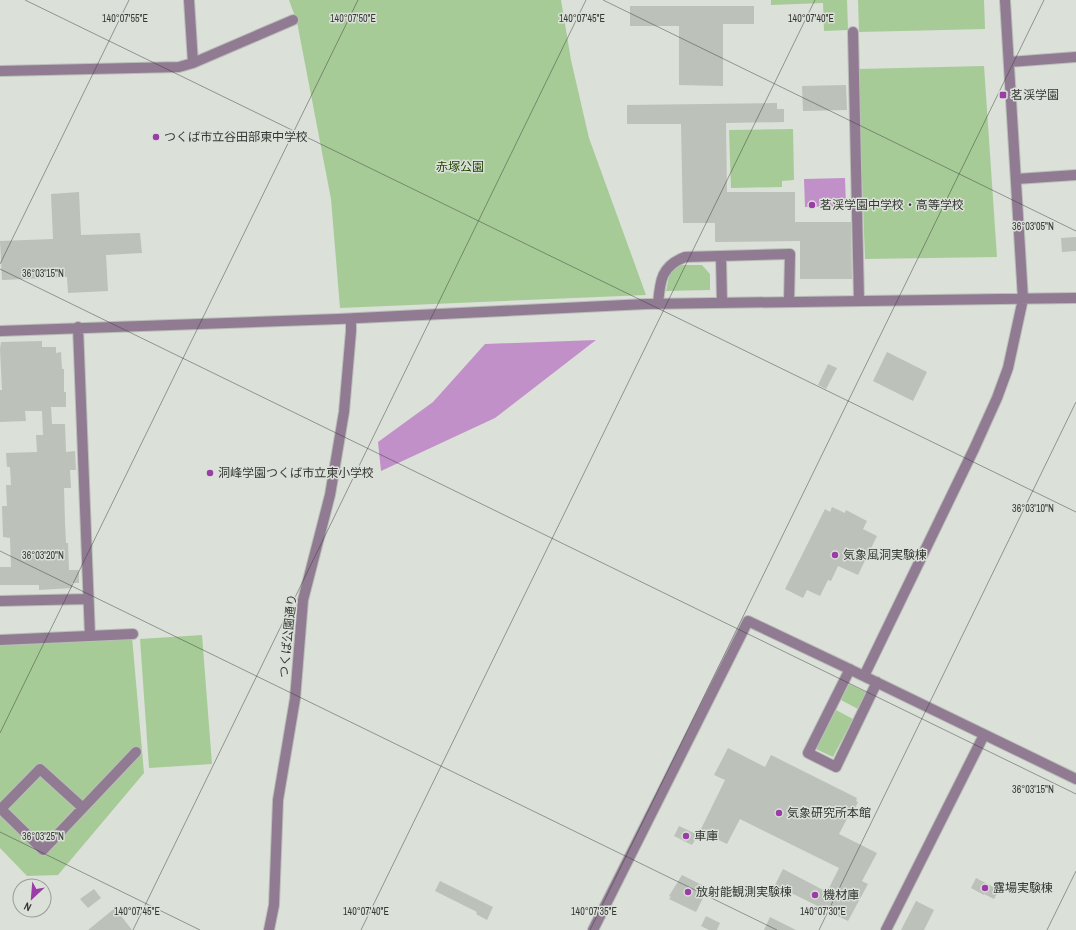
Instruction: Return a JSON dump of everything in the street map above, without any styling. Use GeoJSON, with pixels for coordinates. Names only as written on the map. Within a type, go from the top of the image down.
{"type":"FeatureCollection","features":[{"type":"Feature","properties":{"kind":"street"},"geometry":{"type":"LineString","coordinates":[[189,0],[193,63]]}},
{"type":"Feature","properties":{"kind":"street"},"geometry":{"type":"LineString","coordinates":[[864,676],[997,398],[1008,368],[1023,298],[1005,0]]}},
{"type":"Feature","properties":{"kind":"street"},"geometry":{"type":"LineString","coordinates":[[0,71],[178,67],[193,63],[293,20]]}},
{"type":"Feature","properties":{"kind":"street"},"geometry":{"type":"LineString","coordinates":[[853,32],[858,301]]}},
{"type":"Feature","properties":{"kind":"street"},"geometry":{"type":"LineString","coordinates":[[1009,62],[1076,58]]}},
{"type":"Feature","properties":{"kind":"street"},"geometry":{"type":"LineString","coordinates":[[1016,178],[1076,175]]}},
{"type":"Feature","properties":{"kind":"street"},"geometry":{"type":"LineString","coordinates":[[658,304],[661,279],[665,270],[674,261],[684,257],[790,254],[789,302]]}},
{"type":"Feature","properties":{"kind":"street"},"geometry":{"type":"LineString","coordinates":[[721,256],[722,303]]}},
{"type":"Feature","properties":{"kind":"street"},"geometry":{"type":"LineString","coordinates":[[0,331],[78,327],[338,319],[658,304],[1076,298]]}},
{"type":"Feature","properties":{"kind":"street","name":"つくば公園通り"},"geometry":{"type":"LineString","coordinates":[[269,930],[274,905],[278,800],[295,699],[303,600],[330,494],[344,412],[351,323]]}},
{"type":"Feature","properties":{"kind":"street"},"geometry":{"type":"LineString","coordinates":[[78,327],[90,636]]}},
{"type":"Feature","properties":{"kind":"street"},"geometry":{"type":"LineString","coordinates":[[0,601],[88,599]]}},
{"type":"Feature","properties":{"kind":"street"},"geometry":{"type":"LineString","coordinates":[[593,930],[748,621],[1076,779]]}},
{"type":"Feature","properties":{"kind":"street"},"geometry":{"type":"LineString","coordinates":[[0,640],[133,634]]}},
{"type":"Feature","properties":{"kind":"street"},"geometry":{"type":"LineString","coordinates":[[850,669],[808,753],[836,767],[877,682]]}},
{"type":"Feature","properties":{"kind":"street"},"geometry":{"type":"LineString","coordinates":[[886,930],[984,735]]}},
{"type":"Feature","properties":{"kind":"street"},"geometry":{"type":"LineString","coordinates":[[83,808],[40,769],[0,809],[43,850],[83,808],[136,752]]}},
{"type":"Feature","properties":{"kind":"green space","name":"赤塚公園"},"geometry":{"type":"Polygon","coordinates":[[[289,0],[561,0],[571,60],[589,138],[646,295],[340,308],[331,199],[297,22],[289,0]]]}},
{"type":"Feature","properties":{"kind":"green space"},"geometry":{"type":"Polygon","coordinates":[[[771,0],[847,0],[848,30],[824,31],[823,3],[771,5],[771,0]]]}},
{"type":"Feature","properties":{"kind":"green space"},"geometry":{"type":"Polygon","coordinates":[[[858,0],[984,0],[985,29],[859,32],[858,0]]]}},
{"type":"Feature","properties":{"kind":"green space"},"geometry":{"type":"Polygon","coordinates":[[[984,66],[997,257],[865,259],[858,69],[984,66]]]}},
{"type":"Feature","properties":{"kind":"green space"},"geometry":{"type":"Polygon","coordinates":[[[793,129],[794,180],[782,181],[782,187],[731,188],[729,130],[793,129]]]}},
{"type":"Feature","properties":{"kind":"green space"},"geometry":{"type":"Polygon","coordinates":[[[677,265],[702,265],[710,274],[710,290],[666,291],[670,271],[677,265]]]}},
{"type":"Feature","properties":{"kind":"green space"},"geometry":{"type":"Polygon","coordinates":[[[202,635],[212,764],[149,768],[140,639],[202,635]]]}},
{"type":"Feature","properties":{"kind":"green space"},"geometry":{"type":"Polygon","coordinates":[[[132,637],[144,773],[58,875],[27,876],[0,848],[0,643],[132,637]]]}},
{"type":"Feature","properties":{"kind":"green space"},"geometry":{"type":"Polygon","coordinates":[[[849,684],[866,692],[858,709],[841,700],[849,684]]]}},
{"type":"Feature","properties":{"kind":"green space"},"geometry":{"type":"Polygon","coordinates":[[[836,710],[853,719],[833,757],[816,749],[836,710]]]}},
{"type":"Feature","properties":{"kind":"shaded area"},"geometry":{"type":"Polygon","coordinates":[[[845,178],[846,206],[805,207],[804,179],[845,178]]]}},
{"type":"Feature","properties":{"kind":"shaded area"},"geometry":{"type":"Polygon","coordinates":[[[596,340],[495,418],[381,471],[378,442],[433,402],[485,344],[596,340]]]}},
{"type":"Feature","properties":{"kind":"building"},"geometry":{"type":"Polygon","coordinates":[[[630,6],[754,6],[754,24],[723,24],[723,86],[679,85],[679,26],[630,26],[630,6]]]}},
{"type":"Feature","properties":{"kind":"building"},"geometry":{"type":"Polygon","coordinates":[[[846,85],[847,110],[803,111],[802,86],[846,85]]]}},
{"type":"Feature","properties":{"kind":"building"},"geometry":{"type":"Polygon","coordinates":[[[777,103],[777,109],[784,109],[784,122],[726,123],[727,192],[795,192],[795,222],[851,222],[852,279],[800,279],[800,241],[715,242],[715,223],[683,223],[681,124],[627,124],[627,105],[777,103]]]}},
{"type":"Feature","properties":{"kind":"building"},"geometry":{"type":"Polygon","coordinates":[[[79,192],[81,235],[140,233],[142,253],[106,255],[108,291],[68,293],[67,277],[2,280],[0,241],[53,239],[51,194],[79,192]]]}},
{"type":"Feature","properties":{"kind":"building"},"geometry":{"type":"Polygon","coordinates":[[[1076,237],[1076,251],[1062,252],[1061,238],[1076,237]]]}},
{"type":"Feature","properties":{"kind":"building"},"geometry":{"type":"Polygon","coordinates":[[[42,341],[42,347],[56,347],[56,353],[61,352],[62,369],[64,369],[64,392],[66,392],[66,407],[51,407],[52,424],[65,424],[66,452],[75,451],[76,470],[70,470],[71,488],[64,488],[65,523],[66,543],[68,543],[69,570],[79,570],[79,583],[72,583],[72,588],[39,590],[39,585],[0,585],[0,567],[11,567],[10,538],[3,537],[2,506],[7,506],[6,485],[11,485],[10,467],[7,467],[6,453],[37,452],[36,435],[43,435],[42,411],[25,411],[26,421],[0,422],[0,390],[2,390],[0,349],[1,342],[42,341]]]}},
{"type":"Feature","properties":{"kind":"building"},"geometry":{"type":"Polygon","coordinates":[[[887,352],[927,372],[913,401],[873,381],[887,352]]]}},
{"type":"Feature","properties":{"kind":"building"},"geometry":{"type":"Polygon","coordinates":[[[828,364],[837,368],[826,389],[818,385],[828,364]]]}},
{"type":"Feature","properties":{"kind":"building","name":"気象風洞実験棟"},"geometry":{"type":"Polygon","coordinates":[[[832,507],[845,513],[846,510],[867,521],[863,529],[877,536],[858,575],[838,566],[831,581],[828,580],[820,596],[807,590],[803,598],[785,589],[825,509],[830,512],[832,507]]]}},
{"type":"Feature","properties":{"kind":"building","name":"気象研究所本館"},"geometry":{"type":"Polygon","coordinates":[[[728,748],[765,767],[771,755],[857,798],[856,801],[858,802],[850,819],[848,817],[839,834],[877,853],[862,881],[868,884],[848,921],[775,885],[783,869],[827,892],[839,868],[740,819],[727,844],[700,831],[725,780],[714,775],[728,748]]]}},
{"type":"Feature","properties":{"kind":"building","name":"車庫"},"geometry":{"type":"Polygon","coordinates":[[[679,826],[698,835],[692,845],[674,836],[679,826]]]}},
{"type":"Feature","properties":{"kind":"building","name":"放射能観測実験棟"},"geometry":{"type":"Polygon","coordinates":[[[682,875],[708,888],[696,912],[669,899],[671,897],[669,896],[682,875]]]}},
{"type":"Feature","properties":{"kind":"building","name":"露場実験棟"},"geometry":{"type":"Polygon","coordinates":[[[976,878],[999,890],[994,899],[971,888],[976,878]]]}},
{"type":"Feature","properties":{"kind":"building"},"geometry":{"type":"Polygon","coordinates":[[[440,881],[493,907],[487,920],[476,914],[477,912],[435,891],[440,881]]]}},
{"type":"Feature","properties":{"kind":"building"},"geometry":{"type":"Polygon","coordinates":[[[94,889],[101,898],[88,908],[80,899],[94,889]]]}},
{"type":"Feature","properties":{"kind":"building"},"geometry":{"type":"Polygon","coordinates":[[[916,901],[934,910],[924,930],[901,930],[916,901]]]}},
{"type":"Feature","properties":{"kind":"building"},"geometry":{"type":"Polygon","coordinates":[[[115,908],[132,930],[88,930],[115,908]]]}},
{"type":"Feature","properties":{"kind":"building"},"geometry":{"type":"Polygon","coordinates":[[[706,916],[720,923],[717,930],[709,930],[701,926],[706,916]]]}},
{"type":"Feature","properties":{"kind":"building"},"geometry":{"type":"Polygon","coordinates":[[[770,917],[796,930],[764,930],[770,917]]]}},
{"type":"Feature","properties":{"kind":"place","name":"茗渓学園"},"geometry":{"type":"Point","coordinates":[1003,95]}},
{"type":"Feature","properties":{"kind":"place","name":"つくば市立谷田部東中学校"},"geometry":{"type":"Point","coordinates":[156,137]}},
{"type":"Feature","properties":{"kind":"place","name":"茗渓学園中学校・高等学校"},"geometry":{"type":"Point","coordinates":[812,205]}},
{"type":"Feature","properties":{"kind":"place","name":"洞峰学園つくば市立東小学校"},"geometry":{"type":"Point","coordinates":[210,473]}},
{"type":"Feature","properties":{"kind":"place","name":"気象風洞実験棟"},"geometry":{"type":"Point","coordinates":[835,555]}},
{"type":"Feature","properties":{"kind":"place","name":"気象研究所本館"},"geometry":{"type":"Point","coordinates":[779,813]}},
{"type":"Feature","properties":{"kind":"place","name":"車庫"},"geometry":{"type":"Point","coordinates":[686,836]}},
{"type":"Feature","properties":{"kind":"place","name":"露場実験棟"},"geometry":{"type":"Point","coordinates":[985,888]}},
{"type":"Feature","properties":{"kind":"place","name":"放射能観測実験棟"},"geometry":{"type":"Point","coordinates":[688,892]}},
{"type":"Feature","properties":{"kind":"place","name":"機材庫"},"geometry":{"type":"Point","coordinates":[815,895]}}]}
